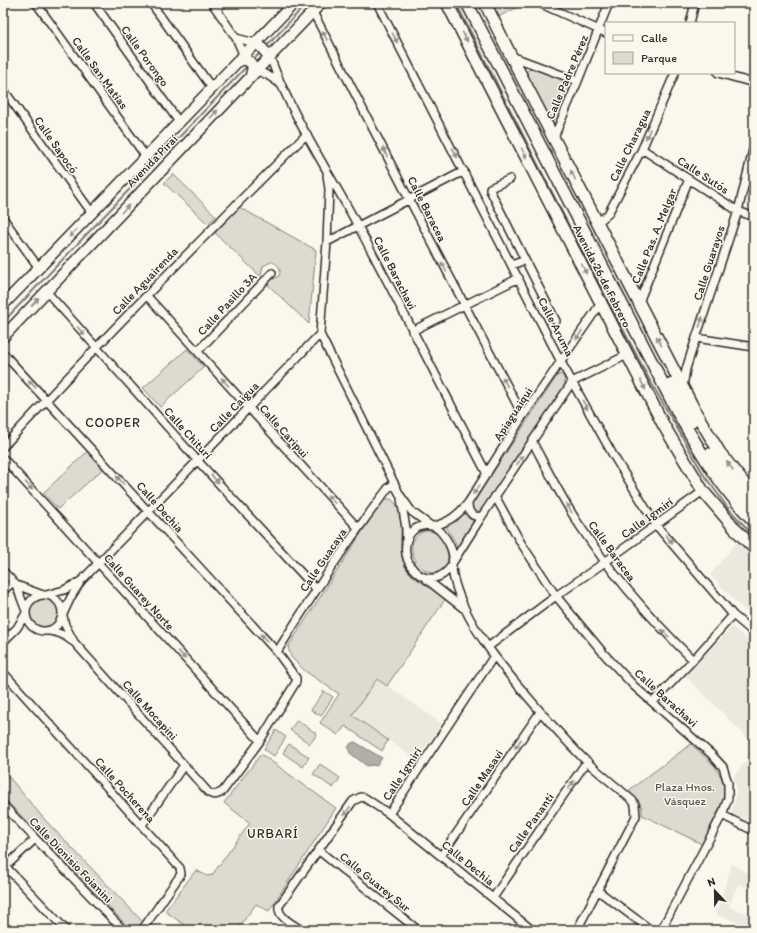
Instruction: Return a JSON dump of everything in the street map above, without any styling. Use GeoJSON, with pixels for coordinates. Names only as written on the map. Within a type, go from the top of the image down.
{"type":"FeatureCollection","features":[{"type":"Feature","properties":{"kind":"main road","name":"Avenida Piraí"},"geometry":{"type":"LineString","coordinates":[[3,306],[294,3]]}},
{"type":"Feature","properties":{"kind":"main road","name":"Avenida Piraí"},"geometry":{"type":"LineString","coordinates":[[5,330],[46,291],[321,3]]}},
{"type":"Feature","properties":{"kind":"main road","name":"Avenida 26 de Febrero"},"geometry":{"type":"LineString","coordinates":[[447,3],[664,426],[703,491],[737,531],[754,548]]}},
{"type":"Feature","properties":{"kind":"main road","name":"Avenida 26 de Febrero"},"geometry":{"type":"LineString","coordinates":[[467,3],[678,413],[705,460],[722,484],[754,521]]}},
{"type":"Feature","properties":{"kind":"main road","name":"Avenida 26 de Febrero"},"geometry":{"type":"LineString","coordinates":[[474,3],[710,455],[754,510]]}},
{"type":"Feature","properties":{"kind":"main road","name":"Avenida 26 de Febrero"},"geometry":{"type":"LineString","coordinates":[[485,3],[518,70],[696,413],[720,453],[754,496]]}},
{"type":"Feature","properties":{"kind":"main road"},"geometry":{"type":"LineString","coordinates":[[257,42],[258,45],[273,53]]}},
{"type":"Feature","properties":{"kind":"main road"},"geometry":{"type":"LineString","coordinates":[[241,59],[250,62],[253,67],[253,73]]}},
{"type":"Feature","properties":{"kind":"main road"},"geometry":{"type":"LineString","coordinates":[[518,70],[522,97]]}},
{"type":"Feature","properties":{"kind":"main road"},"geometry":{"type":"LineString","coordinates":[[620,265],[624,292]]}},
{"type":"Feature","properties":{"kind":"street","name":"Calle San Matías"},"geometry":{"type":"LineString","coordinates":[[36,3],[146,157]]}},
{"type":"Feature","properties":{"kind":"street","name":"Calle Porongo"},"geometry":{"type":"LineString","coordinates":[[94,3],[179,122]]}},
{"type":"Feature","properties":{"kind":"street"},"geometry":{"type":"LineString","coordinates":[[151,3],[212,88]]}},
{"type":"Feature","properties":{"kind":"street"},"geometry":{"type":"LineString","coordinates":[[212,3],[236,38],[241,59]]}},
{"type":"Feature","properties":{"kind":"street"},"geometry":{"type":"LineString","coordinates":[[217,9],[223,3]]}},
{"type":"Feature","properties":{"kind":"street","name":"Calle Aruma"},"geometry":{"type":"LineString","coordinates":[[377,3],[561,362],[613,455],[656,525],[733,615],[754,634]]}},
{"type":"Feature","properties":{"kind":"street"},"geometry":{"type":"LineString","coordinates":[[539,3],[602,32]]}},
{"type":"Feature","properties":{"kind":"street","name":"Calle Padre Pérez"},"geometry":{"type":"LineString","coordinates":[[554,137],[578,81],[602,32],[609,3]]}},
{"type":"Feature","properties":{"kind":"street"},"geometry":{"type":"LineString","coordinates":[[690,22],[695,3]]}},
{"type":"Feature","properties":{"kind":"street","name":"Calle Baracea"},"geometry":{"type":"LineString","coordinates":[[313,12],[464,305],[524,416]]}},
{"type":"Feature","properties":{"kind":"street"},"geometry":{"type":"LineString","coordinates":[[236,38],[257,42]]}},
{"type":"Feature","properties":{"kind":"street","name":"Calle Barachavi"},"geometry":{"type":"LineString","coordinates":[[273,53],[280,84],[358,225],[487,474]]}},
{"type":"Feature","properties":{"kind":"street","name":"Calle Barachavi"},"geometry":{"type":"LineString","coordinates":[[273,53],[280,84]]}},
{"type":"Feature","properties":{"kind":"street"},"geometry":{"type":"LineString","coordinates":[[511,56],[578,81]]}},
{"type":"Feature","properties":{"kind":"street"},"geometry":{"type":"LineString","coordinates":[[253,73],[259,72],[269,76],[280,84]]}},
{"type":"Feature","properties":{"kind":"street","name":"Calle Charagua"},"geometry":{"type":"LineString","coordinates":[[597,223],[608,214],[642,149],[675,74]]}},
{"type":"Feature","properties":{"kind":"street"},"geometry":{"type":"LineString","coordinates":[[722,74],[754,83]]}},
{"type":"Feature","properties":{"kind":"street","name":"Calle Sapocó"},"geometry":{"type":"LineString","coordinates":[[3,88],[92,214]]}},
{"type":"Feature","properties":{"kind":"street","name":"Calle Aguairenda"},"geometry":{"type":"LineString","coordinates":[[3,448],[96,348],[216,224],[307,134]]}},
{"type":"Feature","properties":{"kind":"street","name":"Calle Guarayos"},"geometry":{"type":"LineString","coordinates":[[683,387],[686,369],[738,211],[754,146]]}},
{"type":"Feature","properties":{"kind":"street","name":"Calle Sutós"},"geometry":{"type":"LineString","coordinates":[[642,149],[738,211],[754,217]]}},
{"type":"Feature","properties":{"kind":"street"},"geometry":{"type":"LineString","coordinates":[[327,171],[329,189],[327,242],[320,334],[394,485],[412,512],[439,530],[448,544],[453,556],[452,564],[459,594],[465,609],[494,656],[540,712],[587,762],[633,801],[635,805],[636,816],[577,930]]}},
{"type":"Feature","properties":{"kind":"street"},"geometry":{"type":"LineString","coordinates":[[327,242],[464,171]]}},
{"type":"Feature","properties":{"kind":"street","name":"Calle Pas. A. Melgar"},"geometry":{"type":"LineString","coordinates":[[639,302],[689,179]]}},
{"type":"Feature","properties":{"kind":"street"},"geometry":{"type":"LineString","coordinates":[[510,180],[490,188],[490,190],[556,321]]}},
{"type":"Feature","properties":{"kind":"street"},"geometry":{"type":"LineString","coordinates":[[3,218],[39,268]]}},
{"type":"Feature","properties":{"kind":"street"},"geometry":{"type":"LineString","coordinates":[[512,265],[525,260]]}},
{"type":"Feature","properties":{"kind":"street","name":"Calle Pasillo 3A"},"geometry":{"type":"LineString","coordinates":[[198,351],[272,273]]}},
{"type":"Feature","properties":{"kind":"street"},"geometry":{"type":"LineString","coordinates":[[412,331],[519,278]]}},
{"type":"Feature","properties":{"kind":"street","name":"Calle Chiturí"},"geometry":{"type":"LineString","coordinates":[[46,291],[197,460],[316,589]]}},
{"type":"Feature","properties":{"kind":"street","name":"Calle Caripui"},"geometry":{"type":"LineString","coordinates":[[147,296],[358,528]]}},
{"type":"Feature","properties":{"kind":"street","name":"Apiaguaiqui"},"geometry":{"type":"LineString","coordinates":[[432,526],[443,524],[451,520],[460,513],[468,503],[524,416],[601,303]]}},
{"type":"Feature","properties":{"kind":"street","name":"Calle Caigua"},"geometry":{"type":"LineString","coordinates":[[63,615],[70,597],[81,581],[320,334]]}},
{"type":"Feature","properties":{"kind":"street"},"geometry":{"type":"LineString","coordinates":[[696,338],[754,347]]}},
{"type":"Feature","properties":{"kind":"street","name":"Calle Dechia"},"geometry":{"type":"LineString","coordinates":[[3,352],[276,652],[296,680],[260,741]]}},
{"type":"Feature","properties":{"kind":"street"},"geometry":{"type":"LineString","coordinates":[[426,579],[435,578],[448,571],[495,496],[572,382],[627,354]]}},
{"type":"Feature","properties":{"kind":"street","name":"Calle Baracea"},"geometry":{"type":"LineString","coordinates":[[532,441],[578,524],[633,597],[693,660]]}},
{"type":"Feature","properties":{"kind":"street","name":"Calle Guarey Norte"},"geometry":{"type":"LineString","coordinates":[[3,458],[260,741]]}},
{"type":"Feature","properties":{"kind":"street","name":"Calle Guacaya"},"geometry":{"type":"LineString","coordinates":[[276,652],[316,589],[358,528],[386,491],[394,485]]}},
{"type":"Feature","properties":{"kind":"street","name":"Calle Igmirí"},"geometry":{"type":"LineString","coordinates":[[488,647],[556,596],[606,562],[703,491]]}},
{"type":"Feature","properties":{"kind":"street"},"geometry":{"type":"LineString","coordinates":[[400,494],[406,528],[407,558],[412,567],[465,609]]}},
{"type":"Feature","properties":{"kind":"street","name":"Calle Barachavi"},"geometry":{"type":"LineString","coordinates":[[495,496],[521,543],[556,596],[605,655],[634,686],[711,754],[723,767],[728,783],[728,798],[722,815],[661,930]]}},
{"type":"Feature","properties":{"kind":"street"},"geometry":{"type":"LineString","coordinates":[[468,503],[471,514],[474,516],[482,516]]}},
{"type":"Feature","properties":{"kind":"street"},"geometry":{"type":"LineString","coordinates":[[406,545],[411,533],[417,528],[432,526]]}},
{"type":"Feature","properties":{"kind":"street"},"geometry":{"type":"LineString","coordinates":[[3,571],[14,583],[29,623],[37,630]]}},
{"type":"Feature","properties":{"kind":"street","name":"Calle Caigua"},"geometry":{"type":"LineString","coordinates":[[44,595],[64,590],[81,581]]}},
{"type":"Feature","properties":{"kind":"street"},"geometry":{"type":"LineString","coordinates":[[3,591],[14,583]]}},
{"type":"Feature","properties":{"kind":"street"},"geometry":{"type":"LineString","coordinates":[[11,634],[23,628],[47,631],[57,626],[63,615],[60,603],[51,596],[44,595],[14,583]]}},
{"type":"Feature","properties":{"kind":"street"},"geometry":{"type":"LineString","coordinates":[[3,642],[22,621],[28,605],[32,600],[37,596],[44,595]]}},
{"type":"Feature","properties":{"kind":"street","name":"Calle Mocapini"},"geometry":{"type":"LineString","coordinates":[[63,615],[67,630],[74,642]]}},
{"type":"Feature","properties":{"kind":"street"},"geometry":{"type":"LineString","coordinates":[[653,702],[733,615]]}},
{"type":"Feature","properties":{"kind":"street","name":"Calle Mocapini"},"geometry":{"type":"LineString","coordinates":[[47,631],[57,632],[74,642],[184,764],[208,793],[216,795],[223,791],[260,741]]}},
{"type":"Feature","properties":{"kind":"street","name":"Calle Igmirí"},"geometry":{"type":"LineString","coordinates":[[301,930],[281,915],[278,910],[279,906],[318,850],[356,799],[361,797],[365,798],[389,814],[494,656]]}},
{"type":"Feature","properties":{"kind":"street","name":"Calle Pocherena"},"geometry":{"type":"LineString","coordinates":[[3,672],[182,871],[142,930]]}},
{"type":"Feature","properties":{"kind":"street","name":"Calle Masavi"},"geometry":{"type":"LineString","coordinates":[[441,856],[540,712]]}},
{"type":"Feature","properties":{"kind":"street","name":"Calle Pananti"},"geometry":{"type":"LineString","coordinates":[[493,898],[587,762]]}},
{"type":"Feature","properties":{"kind":"street"},"geometry":{"type":"LineString","coordinates":[[142,825],[184,764]]}},
{"type":"Feature","properties":{"kind":"street","name":"Calle Dionisio Foianini"},"geometry":{"type":"LineString","coordinates":[[3,805],[123,930]]}},
{"type":"Feature","properties":{"kind":"street","name":"Calle Dechia"},"geometry":{"type":"LineString","coordinates":[[389,814],[532,930]]}},
{"type":"Feature","properties":{"kind":"street"},"geometry":{"type":"LineString","coordinates":[[722,815],[754,831]]}},
{"type":"Feature","properties":{"kind":"street"},"geometry":{"type":"LineString","coordinates":[[35,839],[4,867],[66,930]]}},
{"type":"Feature","properties":{"kind":"street","name":"Calle Guarey Sur"},"geometry":{"type":"LineString","coordinates":[[318,850],[418,930]]}},
{"type":"Feature","properties":{"kind":"street"},"geometry":{"type":"LineString","coordinates":[[597,890],[651,930]]}},
{"type":"Feature","properties":{"kind":"shaded area"},"geometry":{"type":"Polygon","coordinates":[[[739,540],[754,555],[754,598],[746,612],[710,575],[739,540]]]}},
{"type":"Feature","properties":{"kind":"shaded area"},"geometry":{"type":"Polygon","coordinates":[[[732,627],[754,644],[754,671],[748,738],[685,676],[732,627]]]}},
{"type":"Feature","properties":{"kind":"shaded area"},"geometry":{"type":"Polygon","coordinates":[[[377,678],[442,724],[416,760],[352,714],[377,678]]]}},
{"type":"Feature","properties":{"kind":"shaded area"},"geometry":{"type":"Polygon","coordinates":[[[355,742],[382,758],[376,766],[367,766],[350,753],[349,746],[351,743],[355,742]]]}},
{"type":"Feature","properties":{"kind":"shaded area"},"geometry":{"type":"Polygon","coordinates":[[[749,752],[754,753],[754,824],[731,813],[736,797],[736,784],[733,777],[747,760],[749,752]]]}},
{"type":"Feature","properties":{"kind":"shaded area"},"geometry":{"type":"Polygon","coordinates":[[[732,864],[754,877],[754,890],[738,884],[729,907],[748,914],[752,913],[754,908],[754,929],[716,914],[732,864]]]}},
{"type":"Feature","properties":{"kind":"green space"},"geometry":{"type":"Polygon","coordinates":[[[490,3],[522,3],[522,5],[496,18],[490,3]]]}},
{"type":"Feature","properties":{"kind":"green space"},"geometry":{"type":"Polygon","coordinates":[[[533,66],[574,82],[556,123],[552,124],[524,74],[533,66]]]}},
{"type":"Feature","properties":{"kind":"green space"},"geometry":{"type":"Polygon","coordinates":[[[173,174],[216,216],[208,224],[164,183],[173,174]]]}},
{"type":"Feature","properties":{"kind":"green space"},"geometry":{"type":"Polygon","coordinates":[[[239,207],[316,250],[309,324],[266,283],[279,276],[280,269],[277,265],[271,262],[263,266],[260,276],[215,233],[239,207]]]}},
{"type":"Feature","properties":{"kind":"green space"},"geometry":{"type":"Polygon","coordinates":[[[187,349],[204,367],[160,407],[143,388],[187,349]]]}},
{"type":"Feature","properties":{"kind":"green space"},"geometry":{"type":"Polygon","coordinates":[[[560,374],[564,377],[565,385],[481,511],[476,513],[473,511],[472,504],[557,376],[560,374]]]}},
{"type":"Feature","properties":{"kind":"green space"},"geometry":{"type":"Polygon","coordinates":[[[88,451],[104,468],[58,509],[43,493],[88,451]]]}},
{"type":"Feature","properties":{"kind":"green space"},"geometry":{"type":"Polygon","coordinates":[[[385,499],[391,499],[397,506],[400,514],[401,553],[403,562],[408,571],[446,598],[387,686],[377,679],[352,715],[388,740],[382,751],[345,726],[338,735],[320,723],[339,694],[305,671],[291,657],[288,647],[380,504],[385,499]]]}},
{"type":"Feature","properties":{"kind":"green space"},"geometry":{"type":"Polygon","coordinates":[[[465,513],[469,519],[475,521],[458,547],[445,525],[457,521],[465,513]]]}},
{"type":"Feature","properties":{"kind":"green space"},"geometry":{"type":"Polygon","coordinates":[[[425,531],[434,532],[441,538],[446,547],[448,561],[439,572],[431,572],[424,569],[417,563],[413,554],[412,545],[416,537],[425,531]]]}},
{"type":"Feature","properties":{"kind":"green space"},"geometry":{"type":"Polygon","coordinates":[[[43,598],[49,599],[57,607],[57,619],[49,627],[43,628],[37,627],[29,619],[28,613],[29,607],[37,599],[43,598]]]}},
{"type":"Feature","properties":{"kind":"green space"},"geometry":{"type":"Polygon","coordinates":[[[324,691],[333,697],[321,716],[311,710],[324,691]]]}},
{"type":"Feature","properties":{"kind":"green space"},"geometry":{"type":"Polygon","coordinates":[[[297,720],[317,734],[310,744],[290,730],[297,720]]]}},
{"type":"Feature","properties":{"kind":"green space"},"geometry":{"type":"Polygon","coordinates":[[[276,730],[286,737],[274,756],[264,749],[276,730]]]}},
{"type":"Feature","properties":{"kind":"green space"},"geometry":{"type":"Polygon","coordinates":[[[289,744],[309,757],[303,767],[283,753],[289,744]]]}},
{"type":"Feature","properties":{"kind":"green space","name":"Plaza Hnos. Vásquez"},"geometry":{"type":"Polygon","coordinates":[[[691,744],[715,766],[722,779],[724,787],[724,799],[702,844],[642,815],[642,807],[639,801],[628,791],[691,744]]]}},
{"type":"Feature","properties":{"kind":"green space"},"geometry":{"type":"Polygon","coordinates":[[[261,754],[336,808],[269,911],[256,904],[237,930],[191,930],[165,911],[196,870],[207,876],[212,875],[250,823],[224,803],[261,754]]]}},
{"type":"Feature","properties":{"kind":"green space"},"geometry":{"type":"Polygon","coordinates":[[[320,764],[340,778],[333,788],[313,774],[320,764]]]}},
{"type":"Feature","properties":{"kind":"green space"},"geometry":{"type":"Polygon","coordinates":[[[3,770],[45,820],[145,924],[140,930],[131,930],[3,797],[3,770]]]}},
{"type":"Feature","properties":{"kind":"waterway"},"geometry":{"type":"LineString","coordinates":[[265,48],[307,3]]}},
{"type":"Feature","properties":{"kind":"waterway"},"geometry":{"type":"LineString","coordinates":[[456,3],[565,218],[649,379],[704,475],[728,508],[754,536]]}},
{"type":"Feature","properties":{"kind":"waterway"},"geometry":{"type":"LineString","coordinates":[[254,59],[260,53]]}},
{"type":"Feature","properties":{"kind":"waterway"},"geometry":{"type":"LineString","coordinates":[[3,322],[248,65]]}},
{"type":"Feature","properties":{"kind":"district","name":"COOPER"},"geometry":{"type":"Point","coordinates":[113,422]}},
{"type":"Feature","properties":{"kind":"district","name":"URBARÍ"},"geometry":{"type":"Point","coordinates":[273,833]}}]}
